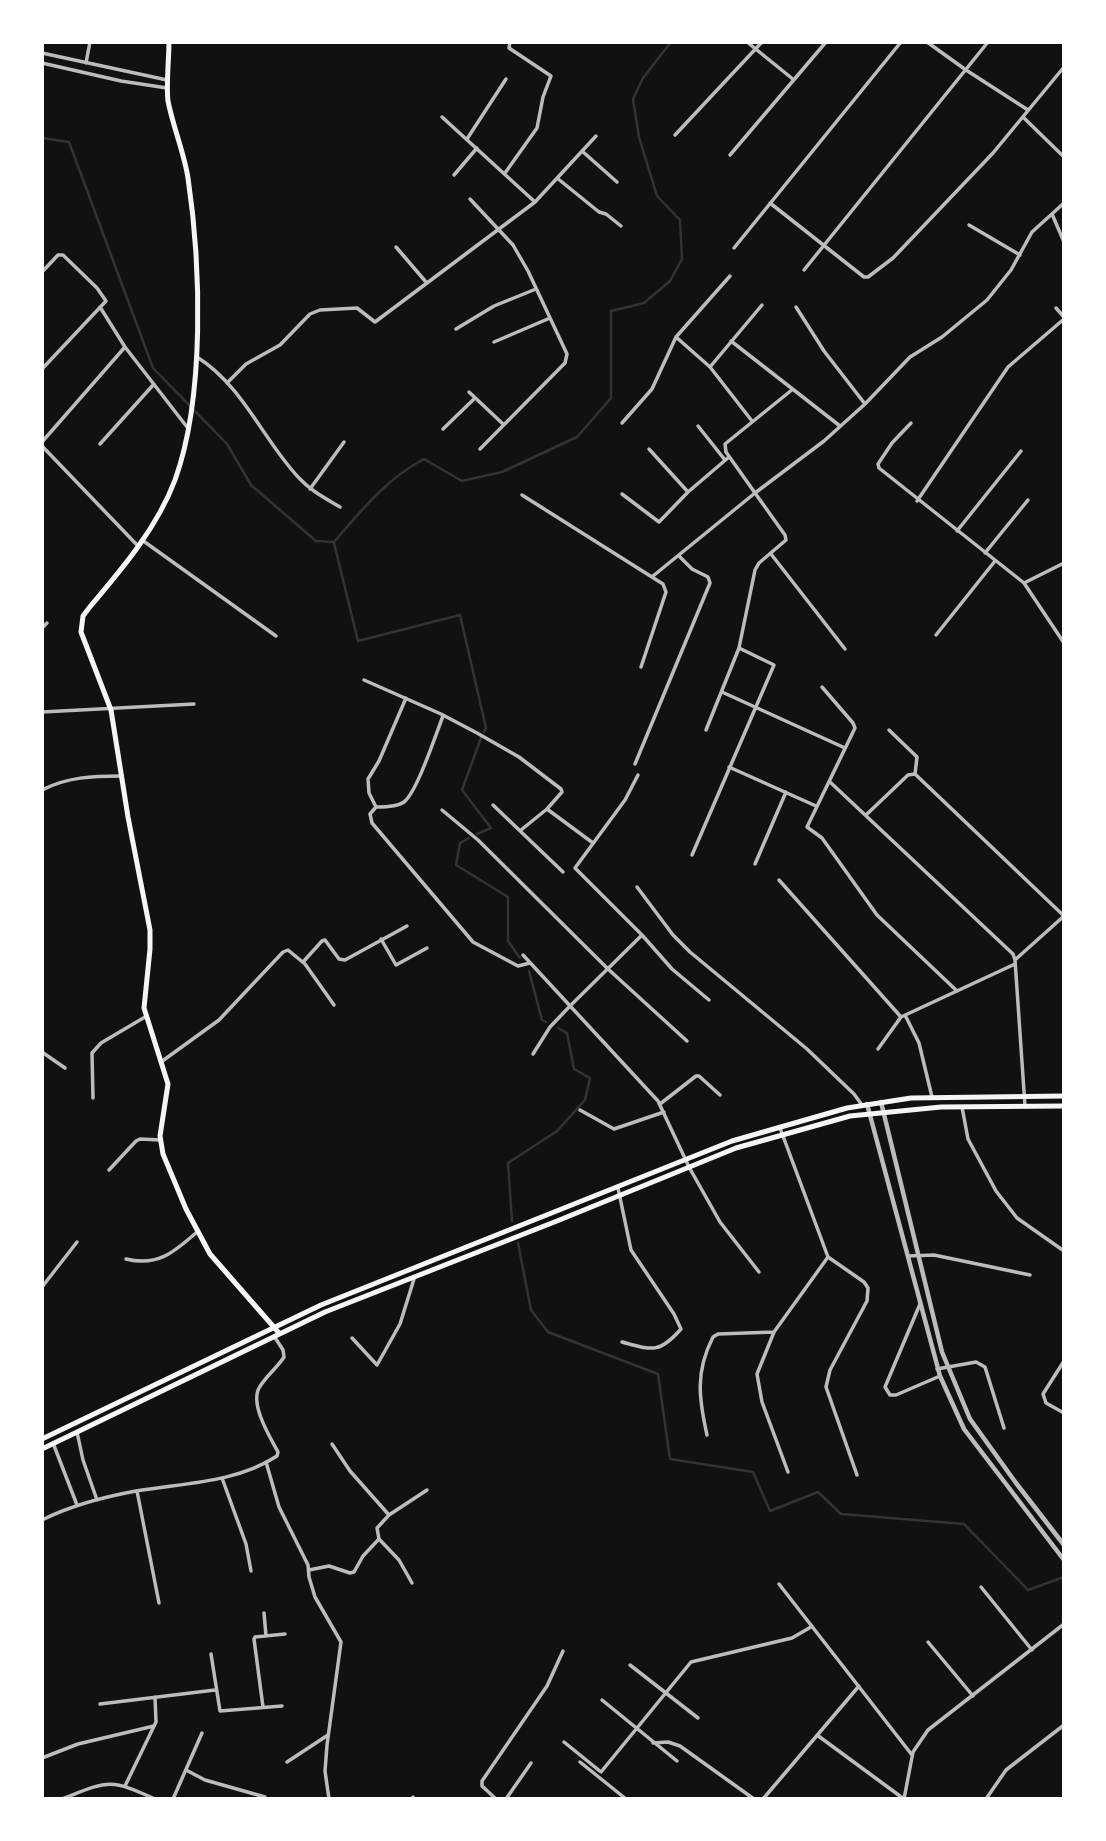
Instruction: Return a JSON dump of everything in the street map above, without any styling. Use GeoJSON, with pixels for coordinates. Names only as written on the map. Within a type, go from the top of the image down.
{"type":"FeatureCollection","features":[{"type":"Feature","properties":{"kind":"main road"},"geometry":{"type":"LineString","coordinates":[[169,42],[168,98],[188,178],[195,241],[195,356],[188,424],[174,481],[140,543],[89,608],[81,632],[111,710],[149,930],[145,1017],[168,1084],[160,1140],[163,1154],[197,1232],[220,1268],[274,1326],[276,1334]]}},
{"type":"Feature","properties":{"kind":"main road"},"geometry":{"type":"LineString","coordinates":[[42,1439],[333,1300],[732,1141],[779,1126],[881,1102],[932,1097],[1064,1096]]}},
{"type":"Feature","properties":{"kind":"main road"},"geometry":{"type":"LineString","coordinates":[[42,1449],[276,1334],[736,1148],[850,1116],[962,1107],[1064,1107]]}},
{"type":"Feature","properties":{"kind":"street"},"geometry":{"type":"LineString","coordinates":[[86,63],[90,42]]}},
{"type":"Feature","properties":{"kind":"street"},"geometry":{"type":"LineString","coordinates":[[505,173],[537,128],[543,97],[551,76],[509,48],[510,42]]}},
{"type":"Feature","properties":{"kind":"street"},"geometry":{"type":"LineString","coordinates":[[747,42],[795,81]]}},
{"type":"Feature","properties":{"kind":"street"},"geometry":{"type":"LineString","coordinates":[[675,135],[762,42]]}},
{"type":"Feature","properties":{"kind":"street"},"geometry":{"type":"LineString","coordinates":[[730,155],[826,42]]}},
{"type":"Feature","properties":{"kind":"street"},"geometry":{"type":"LineString","coordinates":[[734,248],[901,42]]}},
{"type":"Feature","properties":{"kind":"street"},"geometry":{"type":"LineString","coordinates":[[928,42],[1028,110]]}},
{"type":"Feature","properties":{"kind":"street"},"geometry":{"type":"LineString","coordinates":[[804,270],[988,42]]}},
{"type":"Feature","properties":{"kind":"street"},"geometry":{"type":"LineString","coordinates":[[42,53],[169,80]]}},
{"type":"Feature","properties":{"kind":"street"},"geometry":{"type":"LineString","coordinates":[[42,63],[168,89]]}},
{"type":"Feature","properties":{"kind":"street"},"geometry":{"type":"LineString","coordinates":[[770,203],[864,277],[868,277],[893,258],[993,153],[1064,67]]}},
{"type":"Feature","properties":{"kind":"street"},"geometry":{"type":"LineString","coordinates":[[467,139],[506,79]]}},
{"type":"Feature","properties":{"kind":"street"},"geometry":{"type":"LineString","coordinates":[[442,117],[535,202]]}},
{"type":"Feature","properties":{"kind":"street"},"geometry":{"type":"LineString","coordinates":[[1023,117],[1064,157]]}},
{"type":"Feature","properties":{"kind":"street"},"geometry":{"type":"LineString","coordinates":[[227,383],[246,364],[280,345],[310,314],[320,310],[357,308],[375,322],[535,202],[596,136]]}},
{"type":"Feature","properties":{"kind":"street"},"geometry":{"type":"LineString","coordinates":[[454,175],[477,148]]}},
{"type":"Feature","properties":{"kind":"street"},"geometry":{"type":"LineString","coordinates":[[582,151],[617,182]]}},
{"type":"Feature","properties":{"kind":"street"},"geometry":{"type":"LineString","coordinates":[[557,178],[621,226]]}},
{"type":"Feature","properties":{"kind":"street"},"geometry":{"type":"LineString","coordinates":[[470,199],[513,245],[567,354],[565,363],[480,449]]}},
{"type":"Feature","properties":{"kind":"street"},"geometry":{"type":"LineString","coordinates":[[653,576],[755,493],[824,442],[878,391],[909,357],[942,337],[987,300],[1020,255],[1032,232],[1064,203]]}},
{"type":"Feature","properties":{"kind":"street"},"geometry":{"type":"LineString","coordinates":[[1052,214],[1064,242]]}},
{"type":"Feature","properties":{"kind":"street"},"geometry":{"type":"LineString","coordinates":[[969,225],[1020,255]]}},
{"type":"Feature","properties":{"kind":"street"},"geometry":{"type":"LineString","coordinates":[[396,247],[427,282]]}},
{"type":"Feature","properties":{"kind":"street"},"geometry":{"type":"LineString","coordinates":[[42,272],[58,256],[63,255],[106,301],[42,369]]}},
{"type":"Feature","properties":{"kind":"street"},"geometry":{"type":"LineString","coordinates":[[622,424],[652,388],[676,337],[730,276]]}},
{"type":"Feature","properties":{"kind":"street"},"geometry":{"type":"LineString","coordinates":[[456,329],[494,306],[536,289]]}},
{"type":"Feature","properties":{"kind":"street"},"geometry":{"type":"LineString","coordinates":[[710,367],[762,305]]}},
{"type":"Feature","properties":{"kind":"street"},"geometry":{"type":"LineString","coordinates":[[100,307],[125,347],[188,424]]}},
{"type":"Feature","properties":{"kind":"street"},"geometry":{"type":"LineString","coordinates":[[796,307],[824,351],[864,404]]}},
{"type":"Feature","properties":{"kind":"street"},"geometry":{"type":"LineString","coordinates":[[917,500],[1008,368],[1064,318],[1056,308]]}},
{"type":"Feature","properties":{"kind":"street"},"geometry":{"type":"LineString","coordinates":[[494,342],[550,318]]}},
{"type":"Feature","properties":{"kind":"street"},"geometry":{"type":"LineString","coordinates":[[676,337],[710,367],[752,421]]}},
{"type":"Feature","properties":{"kind":"street"},"geometry":{"type":"LineString","coordinates":[[731,341],[840,426]]}},
{"type":"Feature","properties":{"kind":"street"},"geometry":{"type":"LineString","coordinates":[[125,347],[42,444],[140,543],[276,636]]}},
{"type":"Feature","properties":{"kind":"street"},"geometry":{"type":"LineString","coordinates":[[195,356],[227,383],[266,432],[288,466],[310,489],[340,507]]}},
{"type":"Feature","properties":{"kind":"street"},"geometry":{"type":"LineString","coordinates":[[100,444],[154,384]]}},
{"type":"Feature","properties":{"kind":"street"},"geometry":{"type":"LineString","coordinates":[[727,459],[725,444],[793,389]]}},
{"type":"Feature","properties":{"kind":"street"},"geometry":{"type":"LineString","coordinates":[[469,392],[504,424]]}},
{"type":"Feature","properties":{"kind":"street"},"geometry":{"type":"LineString","coordinates":[[443,429],[475,398]]}},
{"type":"Feature","properties":{"kind":"street"},"geometry":{"type":"LineString","coordinates":[[911,423],[891,443],[878,468],[1024,583],[1064,643]]}},
{"type":"Feature","properties":{"kind":"street"},"geometry":{"type":"LineString","coordinates":[[698,426],[755,493],[785,535],[785,542],[759,563],[755,570],[739,648],[706,730]]}},
{"type":"Feature","properties":{"kind":"street"},"geometry":{"type":"LineString","coordinates":[[310,489],[344,442]]}},
{"type":"Feature","properties":{"kind":"street"},"geometry":{"type":"LineString","coordinates":[[649,449],[688,492]]}},
{"type":"Feature","properties":{"kind":"street"},"geometry":{"type":"LineString","coordinates":[[957,531],[1021,451]]}},
{"type":"Feature","properties":{"kind":"street"},"geometry":{"type":"LineString","coordinates":[[622,494],[659,522],[688,492],[727,459]]}},
{"type":"Feature","properties":{"kind":"street"},"geometry":{"type":"LineString","coordinates":[[522,495],[663,584],[666,592],[641,667]]}},
{"type":"Feature","properties":{"kind":"street"},"geometry":{"type":"LineString","coordinates":[[985,553],[1028,500]]}},
{"type":"Feature","properties":{"kind":"street"},"geometry":{"type":"LineString","coordinates":[[771,554],[845,649]]}},
{"type":"Feature","properties":{"kind":"street"},"geometry":{"type":"LineString","coordinates":[[635,764],[710,583],[708,576],[692,569],[679,556]]}},
{"type":"Feature","properties":{"kind":"street"},"geometry":{"type":"LineString","coordinates":[[936,635],[995,561]]}},
{"type":"Feature","properties":{"kind":"street"},"geometry":{"type":"LineString","coordinates":[[1024,583],[1064,563]]}},
{"type":"Feature","properties":{"kind":"street"},"geometry":{"type":"LineString","coordinates":[[42,628],[47,623]]}},
{"type":"Feature","properties":{"kind":"street"},"geometry":{"type":"LineString","coordinates":[[692,855],[774,665],[739,648]]}},
{"type":"Feature","properties":{"kind":"street"},"geometry":{"type":"LineString","coordinates":[[364,680],[443,716],[519,757],[556,784],[562,792],[547,809],[521,830]]}},
{"type":"Feature","properties":{"kind":"street"},"geometry":{"type":"LineString","coordinates":[[822,687],[855,728],[807,827],[821,838],[877,915],[957,991]]}},
{"type":"Feature","properties":{"kind":"street"},"geometry":{"type":"LineString","coordinates":[[722,692],[846,748]]}},
{"type":"Feature","properties":{"kind":"street"},"geometry":{"type":"LineString","coordinates":[[376,807],[369,793],[368,779],[379,761],[406,698]]}},
{"type":"Feature","properties":{"kind":"street"},"geometry":{"type":"LineString","coordinates":[[42,712],[194,704]]}},
{"type":"Feature","properties":{"kind":"street"},"geometry":{"type":"LineString","coordinates":[[443,716],[419,778],[406,801],[400,805],[376,807],[370,814],[372,823],[472,942],[518,966],[530,963]]}},
{"type":"Feature","properties":{"kind":"street"},"geometry":{"type":"LineString","coordinates":[[889,730],[917,757],[915,774]]}},
{"type":"Feature","properties":{"kind":"street"},"geometry":{"type":"LineString","coordinates":[[729,767],[816,806]]}},
{"type":"Feature","properties":{"kind":"street"},"geometry":{"type":"LineString","coordinates":[[866,816],[908,775],[915,774]]}},
{"type":"Feature","properties":{"kind":"street"},"geometry":{"type":"LineString","coordinates":[[878,1049],[903,1016],[1015,962],[1064,916],[915,774]]}},
{"type":"Feature","properties":{"kind":"street"},"geometry":{"type":"LineString","coordinates":[[638,775],[625,800],[575,868],[642,935],[672,970],[709,1000]]}},
{"type":"Feature","properties":{"kind":"street"},"geometry":{"type":"LineString","coordinates":[[42,789],[76,778],[121,776]]}},
{"type":"Feature","properties":{"kind":"street"},"geometry":{"type":"LineString","coordinates":[[830,782],[1013,954],[1025,1106]]}},
{"type":"Feature","properties":{"kind":"street"},"geometry":{"type":"LineString","coordinates":[[755,864],[786,792]]}},
{"type":"Feature","properties":{"kind":"street"},"geometry":{"type":"LineString","coordinates":[[493,805],[563,872]]}},
{"type":"Feature","properties":{"kind":"street"},"geometry":{"type":"LineString","coordinates":[[547,809],[593,843]]}},
{"type":"Feature","properties":{"kind":"street"},"geometry":{"type":"LineString","coordinates":[[442,810],[478,840],[608,969],[687,1041]]}},
{"type":"Feature","properties":{"kind":"street"},"geometry":{"type":"LineString","coordinates":[[779,880],[903,1016],[919,1043],[932,1097]]}},
{"type":"Feature","properties":{"kind":"street"},"geometry":{"type":"LineString","coordinates":[[637,887],[673,935],[690,952],[807,1049],[864,1105],[869,1114],[940,1376],[964,1429],[1064,1560]]}},
{"type":"Feature","properties":{"kind":"street"},"geometry":{"type":"LineString","coordinates":[[303,962],[326,940],[342,961],[407,926]]}},
{"type":"Feature","properties":{"kind":"street"},"geometry":{"type":"LineString","coordinates":[[533,1054],[550,1027],[642,935]]}},
{"type":"Feature","properties":{"kind":"street"},"geometry":{"type":"LineString","coordinates":[[381,939],[396,965],[427,948]]}},
{"type":"Feature","properties":{"kind":"street"},"geometry":{"type":"LineString","coordinates":[[161,1062],[219,1020],[283,952],[288,950],[303,962],[334,1005]]}},
{"type":"Feature","properties":{"kind":"street"},"geometry":{"type":"LineString","coordinates":[[523,955],[660,1104],[689,1167],[720,1222],[759,1272]]}},
{"type":"Feature","properties":{"kind":"street"},"geometry":{"type":"LineString","coordinates":[[93,1098],[92,1053],[101,1043],[145,1017]]}},
{"type":"Feature","properties":{"kind":"street"},"geometry":{"type":"LineString","coordinates":[[42,1052],[65,1068]]}},
{"type":"Feature","properties":{"kind":"street"},"geometry":{"type":"LineString","coordinates":[[660,1104],[696,1076],[720,1094]]}},
{"type":"Feature","properties":{"kind":"street"},"geometry":{"type":"LineString","coordinates":[[881,1102],[942,1352],[970,1419],[1064,1545]]}},
{"type":"Feature","properties":{"kind":"street"},"geometry":{"type":"LineString","coordinates":[[962,1107],[968,1139],[996,1191],[1017,1218],[1064,1251]]}},
{"type":"Feature","properties":{"kind":"street"},"geometry":{"type":"LineString","coordinates":[[580,1110],[614,1129],[664,1112]]}},
{"type":"Feature","properties":{"kind":"street"},"geometry":{"type":"LineString","coordinates":[[779,1126],[828,1257],[864,1282],[868,1288],[867,1301],[830,1370],[826,1387],[857,1475]]}},
{"type":"Feature","properties":{"kind":"street"},"geometry":{"type":"LineString","coordinates":[[109,1170],[136,1141],[160,1140]]}},
{"type":"Feature","properties":{"kind":"street"},"geometry":{"type":"LineString","coordinates":[[618,1185],[631,1250],[674,1314],[681,1329],[669,1342],[650,1350],[622,1342]]}},
{"type":"Feature","properties":{"kind":"street"},"geometry":{"type":"LineString","coordinates":[[125,1259],[144,1262],[159,1260],[197,1232]]}},
{"type":"Feature","properties":{"kind":"street"},"geometry":{"type":"LineString","coordinates":[[42,1287],[77,1242]]}},
{"type":"Feature","properties":{"kind":"street"},"geometry":{"type":"LineString","coordinates":[[908,1256],[934,1255],[1030,1275]]}},
{"type":"Feature","properties":{"kind":"street"},"geometry":{"type":"LineString","coordinates":[[788,1472],[761,1402],[757,1374],[774,1332],[828,1257]]}},
{"type":"Feature","properties":{"kind":"street"},"geometry":{"type":"LineString","coordinates":[[352,1338],[377,1364],[400,1324],[415,1277]]}},
{"type":"Feature","properties":{"kind":"street"},"geometry":{"type":"LineString","coordinates":[[920,1304],[885,1387],[890,1395],[895,1395],[940,1376]]}},
{"type":"Feature","properties":{"kind":"street"},"geometry":{"type":"LineString","coordinates":[[707,1435],[699,1401],[698,1382],[713,1338],[718,1334],[774,1332]]}},
{"type":"Feature","properties":{"kind":"street"},"geometry":{"type":"LineString","coordinates":[[42,1520],[77,1505],[97,1500],[136,1491],[222,1478],[266,1462],[279,1454],[264,1426],[257,1394],[260,1386],[284,1357],[276,1334]]}},
{"type":"Feature","properties":{"kind":"street"},"geometry":{"type":"LineString","coordinates":[[1064,1361],[1043,1394],[1046,1403],[1064,1413]]}},
{"type":"Feature","properties":{"kind":"street"},"geometry":{"type":"LineString","coordinates":[[937,1369],[976,1362],[985,1367],[1004,1428]]}},
{"type":"Feature","properties":{"kind":"street"},"geometry":{"type":"LineString","coordinates":[[77,1432],[83,1460],[97,1500]]}},
{"type":"Feature","properties":{"kind":"street"},"geometry":{"type":"LineString","coordinates":[[53,1443],[77,1505]]}},
{"type":"Feature","properties":{"kind":"street"},"geometry":{"type":"LineString","coordinates":[[332,1444],[350,1471],[389,1515]]}},
{"type":"Feature","properties":{"kind":"street"},"geometry":{"type":"LineString","coordinates":[[266,1462],[279,1507],[309,1570],[315,1597],[341,1642],[325,1772],[329,1799]]}},
{"type":"Feature","properties":{"kind":"street"},"geometry":{"type":"LineString","coordinates":[[222,1478],[246,1544],[251,1571]]}},
{"type":"Feature","properties":{"kind":"street"},"geometry":{"type":"LineString","coordinates":[[412,1583],[399,1560],[379,1539],[377,1528],[389,1515],[427,1490]]}},
{"type":"Feature","properties":{"kind":"street"},"geometry":{"type":"LineString","coordinates":[[136,1491],[159,1603]]}},
{"type":"Feature","properties":{"kind":"street"},"geometry":{"type":"LineString","coordinates":[[309,1570],[329,1566],[354,1572],[363,1556],[379,1539]]}},
{"type":"Feature","properties":{"kind":"street"},"geometry":{"type":"LineString","coordinates":[[779,1584],[912,1755]]}},
{"type":"Feature","properties":{"kind":"street"},"geometry":{"type":"LineString","coordinates":[[981,1587],[1031,1650]]}},
{"type":"Feature","properties":{"kind":"street"},"geometry":{"type":"LineString","coordinates":[[264,1612],[266,1636]]}},
{"type":"Feature","properties":{"kind":"street"},"geometry":{"type":"LineString","coordinates":[[817,1735],[904,1799],[912,1755],[928,1730],[1064,1624]]}},
{"type":"Feature","properties":{"kind":"street"},"geometry":{"type":"LineString","coordinates":[[601,1772],[691,1662],[792,1638],[811,1627]]}},
{"type":"Feature","properties":{"kind":"street"},"geometry":{"type":"LineString","coordinates":[[262,1707],[254,1639],[285,1634]]}},
{"type":"Feature","properties":{"kind":"street"},"geometry":{"type":"LineString","coordinates":[[928,1642],[973,1696]]}},
{"type":"Feature","properties":{"kind":"street"},"geometry":{"type":"LineString","coordinates":[[496,1799],[481,1786],[482,1780],[547,1686],[563,1651]]}},
{"type":"Feature","properties":{"kind":"street"},"geometry":{"type":"LineString","coordinates":[[211,1654],[220,1711],[282,1706]]}},
{"type":"Feature","properties":{"kind":"street"},"geometry":{"type":"LineString","coordinates":[[630,1665],[698,1718]]}},
{"type":"Feature","properties":{"kind":"street"},"geometry":{"type":"LineString","coordinates":[[763,1799],[859,1686]]}},
{"type":"Feature","properties":{"kind":"street"},"geometry":{"type":"LineString","coordinates":[[100,1704],[215,1690]]}},
{"type":"Feature","properties":{"kind":"street"},"geometry":{"type":"LineString","coordinates":[[125,1786],[154,1726],[155,1696]]}},
{"type":"Feature","properties":{"kind":"street"},"geometry":{"type":"LineString","coordinates":[[602,1700],[677,1761]]}},
{"type":"Feature","properties":{"kind":"street"},"geometry":{"type":"LineString","coordinates":[[986,1799],[1006,1770],[1064,1725]]}},
{"type":"Feature","properties":{"kind":"street"},"geometry":{"type":"LineString","coordinates":[[42,1758],[78,1744],[154,1726]]}},
{"type":"Feature","properties":{"kind":"street"},"geometry":{"type":"LineString","coordinates":[[173,1799],[202,1733]]}},
{"type":"Feature","properties":{"kind":"street"},"geometry":{"type":"LineString","coordinates":[[287,1762],[328,1735]]}},
{"type":"Feature","properties":{"kind":"street"},"geometry":{"type":"LineString","coordinates":[[564,1742],[601,1772],[605,1783]]}},
{"type":"Feature","properties":{"kind":"street"},"geometry":{"type":"LineString","coordinates":[[653,1742],[668,1742],[680,1746],[754,1799]]}},
{"type":"Feature","properties":{"kind":"street"},"geometry":{"type":"LineString","coordinates":[[580,1762],[626,1799]]}},
{"type":"Feature","properties":{"kind":"street"},"geometry":{"type":"LineString","coordinates":[[506,1799],[531,1763]]}},
{"type":"Feature","properties":{"kind":"street"},"geometry":{"type":"LineString","coordinates":[[186,1770],[205,1780],[263,1797]]}},
{"type":"Feature","properties":{"kind":"street"},"geometry":{"type":"LineString","coordinates":[[62,1799],[97,1785],[117,1783],[155,1799]]}},
{"type":"Feature","properties":{"kind":"waterway"},"geometry":{"type":"LineString","coordinates":[[42,138],[69,142],[153,368],[227,444],[251,485],[316,541],[334,542],[386,486],[424,459],[462,481],[502,472],[577,437],[611,398],[611,311],[644,303],[670,281],[682,259],[680,220],[657,196],[639,137],[633,99],[643,78],[671,42]]}},
{"type":"Feature","properties":{"kind":"waterway"},"geometry":{"type":"LineString","coordinates":[[334,543],[358,641],[460,615],[486,728],[484,732]]}},
{"type":"Feature","properties":{"kind":"waterway"},"geometry":{"type":"LineString","coordinates":[[477,834],[491,828],[462,790],[481,738]]}},
{"type":"Feature","properties":{"kind":"waterway"},"geometry":{"type":"LineString","coordinates":[[469,838],[460,843],[456,865],[508,897],[508,941],[520,958]]}},
{"type":"Feature","properties":{"kind":"waterway"},"geometry":{"type":"LineString","coordinates":[[529,971],[542,1020],[546,1022]]}},
{"type":"Feature","properties":{"kind":"waterway"},"geometry":{"type":"LineString","coordinates":[[512,1221],[508,1163],[557,1131],[585,1100],[590,1078],[574,1069],[567,1033],[558,1028]]}},
{"type":"Feature","properties":{"kind":"waterway"},"geometry":{"type":"LineString","coordinates":[[518,1243],[531,1310],[548,1332],[658,1374],[670,1459],[753,1472],[770,1511],[818,1492],[841,1514],[964,1524],[1028,1590],[1064,1577]]}}]}
